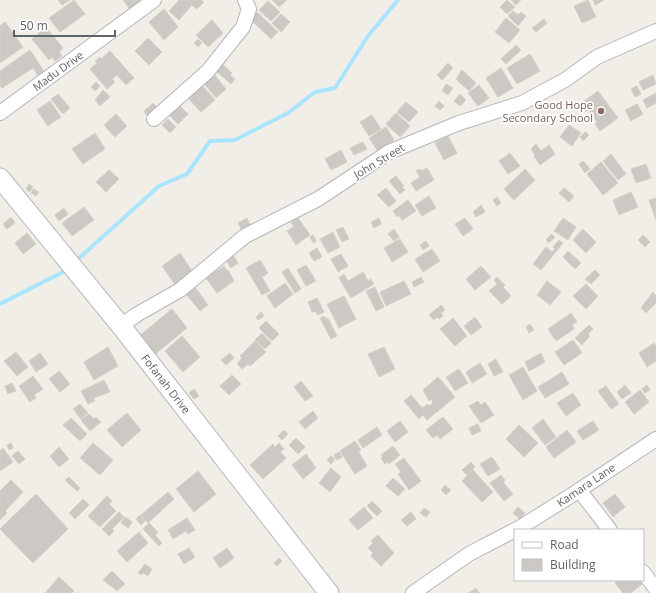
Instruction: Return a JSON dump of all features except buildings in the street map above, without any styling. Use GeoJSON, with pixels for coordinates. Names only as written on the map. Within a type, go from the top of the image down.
{"type":"FeatureCollection","features":[{"type":"Feature","properties":{"kind":"street","name":"Madu Drive"},"geometry":{"type":"LineString","coordinates":[[0,113],[154,0]]}},
{"type":"Feature","properties":{"kind":"street"},"geometry":{"type":"LineString","coordinates":[[154,119],[208,71],[243,28],[249,9],[245,0]]}},
{"type":"Feature","properties":{"kind":"street","name":"John Street"},"geometry":{"type":"LineString","coordinates":[[121,326],[136,315],[180,290],[245,236],[318,199],[390,152],[459,123],[522,102],[565,80],[597,57],[656,31]]}},
{"type":"Feature","properties":{"kind":"street","name":"Fofanah Drive"},"geometry":{"type":"LineString","coordinates":[[0,178],[121,326],[329,593]]}},
{"type":"Feature","properties":{"kind":"street","name":"Kamara Lane"},"geometry":{"type":"LineString","coordinates":[[517,529],[656,439]]}},
{"type":"Feature","properties":{"kind":"street"},"geometry":{"type":"LineString","coordinates":[[579,490],[609,529]]}},
{"type":"Feature","properties":{"kind":"street","name":"Kamara Lane"},"geometry":{"type":"LineString","coordinates":[[413,593],[469,554],[514,531]]}},
{"type":"Feature","properties":{"kind":"street"},"geometry":{"type":"LineString","coordinates":[[644,573],[656,589]]}},
{"type":"Feature","properties":{"kind":"waterway"},"geometry":{"type":"LineString","coordinates":[[77,260],[159,186],[187,174],[210,141],[235,140],[288,113],[315,92],[335,88],[368,36],[398,0]]}},
{"type":"Feature","properties":{"kind":"waterway"},"geometry":{"type":"LineString","coordinates":[[0,304],[63,272]]}},
{"type":"Feature","properties":{"kind":"place","name":"Good Hope Secondary School"},"geometry":{"type":"Point","coordinates":[601,111]}}]}
